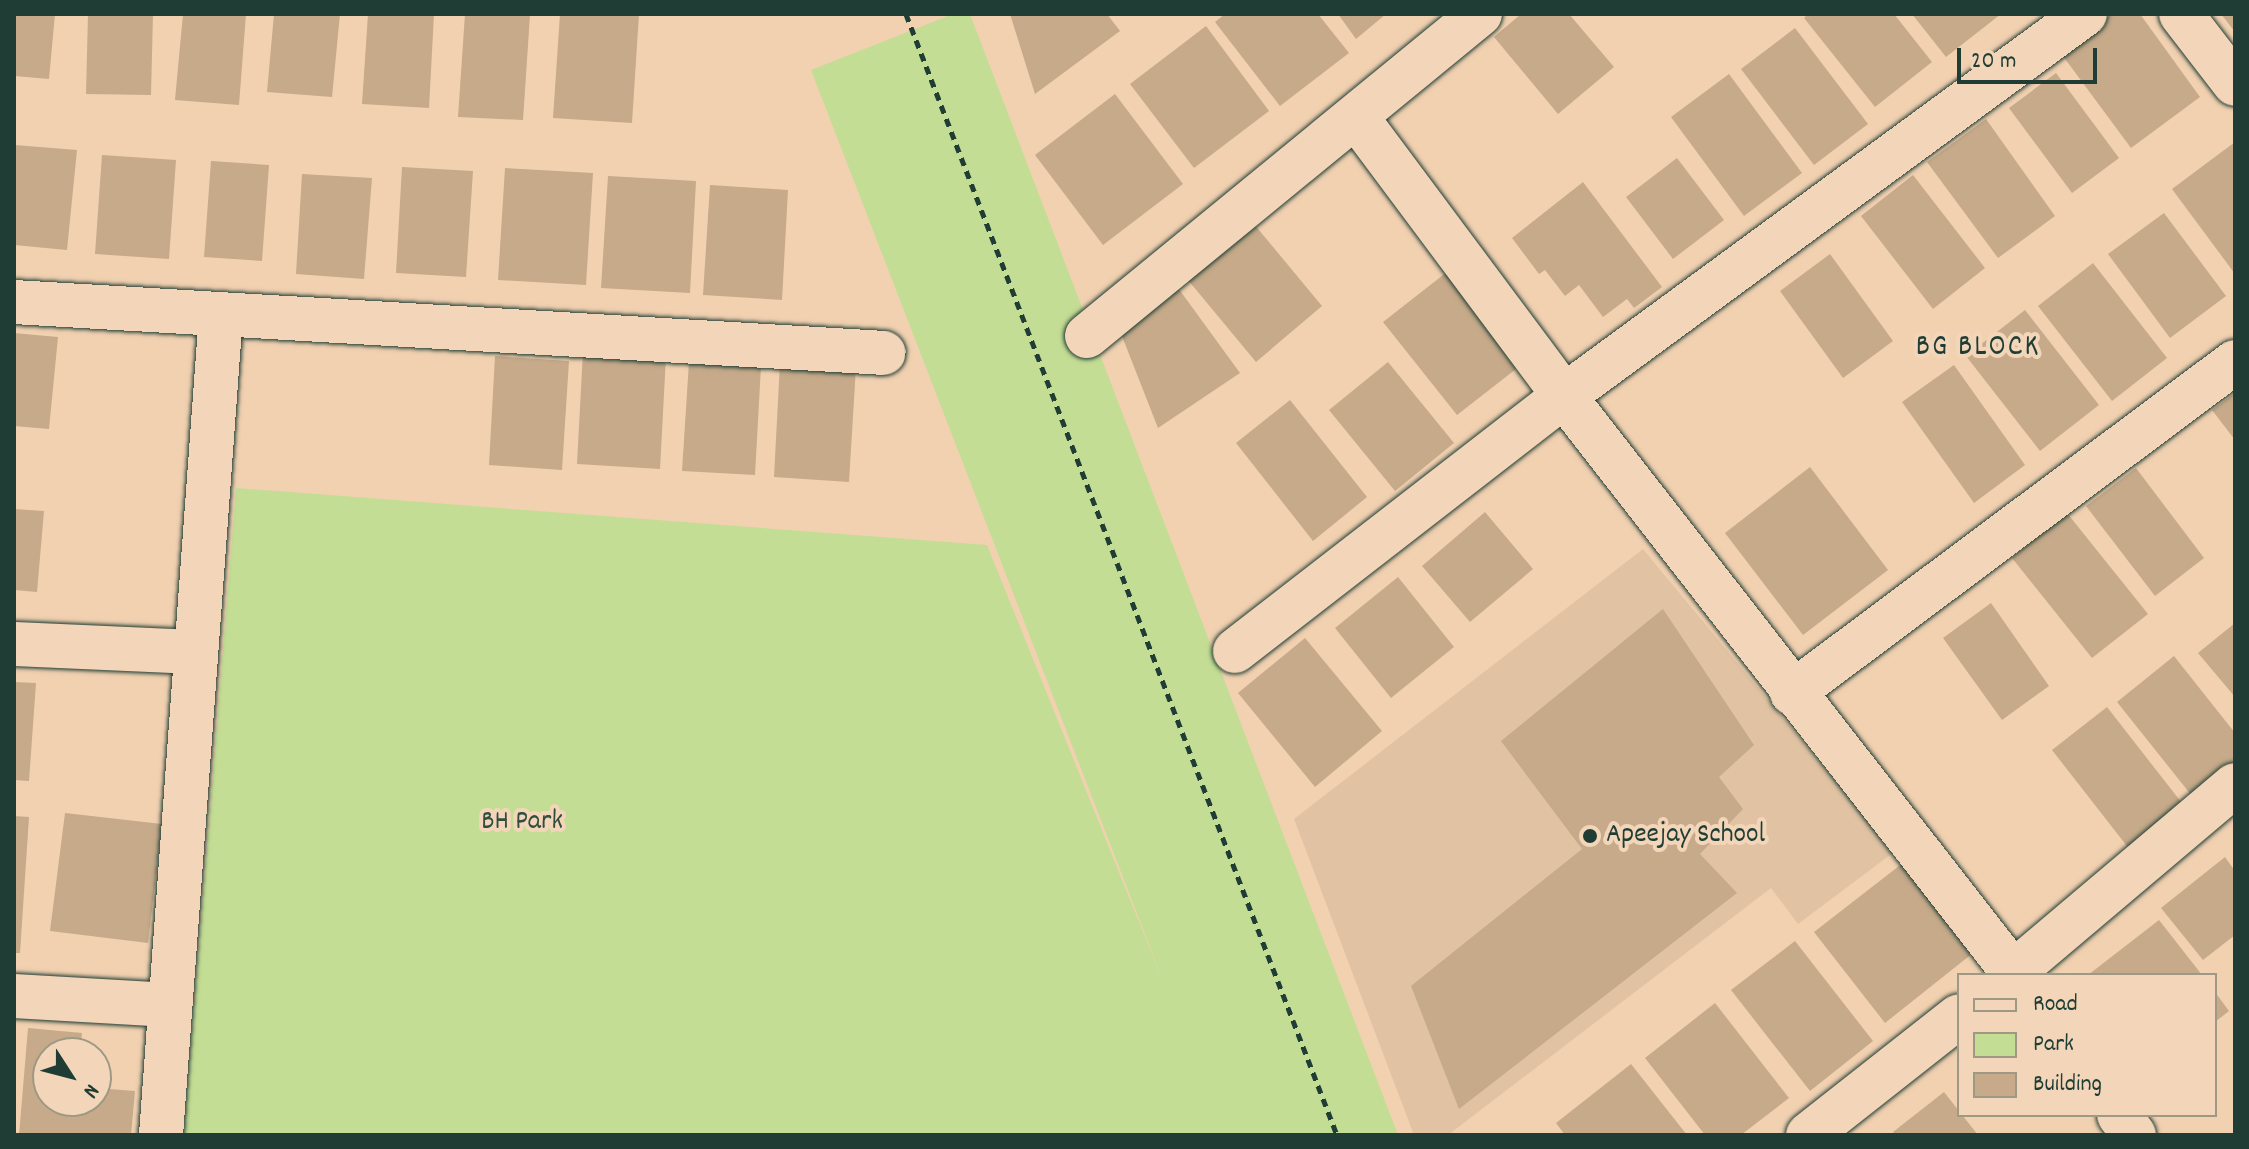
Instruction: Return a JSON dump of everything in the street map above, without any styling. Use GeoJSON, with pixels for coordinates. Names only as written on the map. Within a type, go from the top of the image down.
{"type":"FeatureCollection","features":[{"type":"Feature","properties":{"kind":"street"},"geometry":{"type":"LineString","coordinates":[[1087,336],[1357,118],[1480,14]]}},
{"type":"Feature","properties":{"kind":"street"},"geometry":{"type":"LineString","coordinates":[[1235,651],[1564,396],[2085,14]]}},
{"type":"Feature","properties":{"kind":"street"},"geometry":{"type":"LineString","coordinates":[[2181,14],[2235,84]]}},
{"type":"Feature","properties":{"kind":"street"},"geometry":{"type":"LineString","coordinates":[[1357,118],[1564,396],[2012,973]]}},
{"type":"Feature","properties":{"kind":"street"},"geometry":{"type":"LineString","coordinates":[[14,302],[884,353]]}},
{"type":"Feature","properties":{"kind":"street"},"geometry":{"type":"LineString","coordinates":[[161,1135],[221,314]]}},
{"type":"Feature","properties":{"kind":"street"},"geometry":{"type":"LineString","coordinates":[[1792,693],[2235,362]]}},
{"type":"Feature","properties":{"kind":"street"},"geometry":{"type":"LineString","coordinates":[[14,644],[196,652]]}},
{"type":"Feature","properties":{"kind":"street"},"geometry":{"type":"LineString","coordinates":[[2014,973],[2235,785]]}},
{"type":"Feature","properties":{"kind":"street"},"geometry":{"type":"LineString","coordinates":[[14,996],[170,1005]]}},
{"type":"Feature","properties":{"kind":"street"},"geometry":{"type":"LineString","coordinates":[[1808,1135],[1957,1018]]}},
{"type":"Feature","properties":{"kind":"street"},"geometry":{"type":"LineString","coordinates":[[2120,1117],[2134,1135]]}},
{"type":"Feature","properties":{"kind":"path"},"geometry":{"type":"LineString","coordinates":[[906,14],[1337,1135]]}},
{"type":"Feature","properties":{"kind":"shaded area","name":"Apeejay School"},"geometry":{"type":"Polygon","coordinates":[[[1643,549],[1894,852],[1798,924],[1771,888],[1448,1135],[1414,1135],[1294,819],[1643,549]]]}},
{"type":"Feature","properties":{"kind":"green space","name":"BH Park"},"geometry":{"type":"Polygon","coordinates":[[[953,14],[970,14],[1398,1135],[184,1135],[236,488],[987,545],[1165,986],[811,70],[953,14]]]}},
{"type":"Feature","properties":{"kind":"building"},"geometry":{"type":"Polygon","coordinates":[[[14,14],[55,14],[49,79],[14,76],[14,14]]]}},
{"type":"Feature","properties":{"kind":"building"},"geometry":{"type":"Polygon","coordinates":[[[88,14],[153,14],[151,95],[86,94],[88,14]]]}},
{"type":"Feature","properties":{"kind":"building"},"geometry":{"type":"Polygon","coordinates":[[[183,14],[246,14],[239,105],[175,100],[183,14]]]}},
{"type":"Feature","properties":{"kind":"building"},"geometry":{"type":"Polygon","coordinates":[[[274,14],[340,14],[332,97],[267,92],[274,14]]]}},
{"type":"Feature","properties":{"kind":"building"},"geometry":{"type":"Polygon","coordinates":[[[368,14],[434,14],[429,108],[362,104],[368,14]]]}},
{"type":"Feature","properties":{"kind":"building"},"geometry":{"type":"Polygon","coordinates":[[[465,14],[530,15],[523,120],[458,117],[465,14]]]}},
{"type":"Feature","properties":{"kind":"building"},"geometry":{"type":"Polygon","coordinates":[[[560,14],[639,14],[632,123],[553,118],[560,14]]]}},
{"type":"Feature","properties":{"kind":"building"},"geometry":{"type":"Polygon","coordinates":[[[1010,14],[1107,14],[1120,31],[1035,94],[1010,14]]]}},
{"type":"Feature","properties":{"kind":"building"},"geometry":{"type":"Polygon","coordinates":[[[1225,14],[1318,14],[1349,53],[1280,106],[1215,22],[1225,14]]]}},
{"type":"Feature","properties":{"kind":"building"},"geometry":{"type":"Polygon","coordinates":[[[1338,14],[1386,14],[1356,39],[1338,14]]]}},
{"type":"Feature","properties":{"kind":"building"},"geometry":{"type":"Polygon","coordinates":[[[1521,14],[1569,14],[1614,67],[1558,114],[1494,37],[1521,14]]]}},
{"type":"Feature","properties":{"kind":"building"},"geometry":{"type":"Polygon","coordinates":[[[1808,14],[1894,14],[1932,62],[1875,107],[1804,18],[1808,14]]]}},
{"type":"Feature","properties":{"kind":"building"},"geometry":{"type":"Polygon","coordinates":[[[1912,14],[2001,14],[1946,57],[1912,14]]]}},
{"type":"Feature","properties":{"kind":"building"},"geometry":{"type":"Polygon","coordinates":[[[2112,14],[2140,14],[2200,97],[2131,148],[2060,52],[2112,14]]]}},
{"type":"Feature","properties":{"kind":"building"},"geometry":{"type":"Polygon","coordinates":[[[2221,14],[2235,14],[2235,32],[2221,14]]]}},
{"type":"Feature","properties":{"kind":"building"},"geometry":{"type":"Polygon","coordinates":[[[1206,26],[1269,111],[1194,168],[1130,84],[1206,26]]]}},
{"type":"Feature","properties":{"kind":"building"},"geometry":{"type":"Polygon","coordinates":[[[1795,28],[1868,124],[1814,165],[1741,69],[1795,28]]]}},
{"type":"Feature","properties":{"kind":"building"},"geometry":{"type":"Polygon","coordinates":[[[2056,73],[2119,158],[2072,193],[2009,108],[2056,73]]]}},
{"type":"Feature","properties":{"kind":"building"},"geometry":{"type":"Polygon","coordinates":[[[1729,74],[1802,173],[1744,216],[1671,117],[1729,74]]]}},
{"type":"Feature","properties":{"kind":"building"},"geometry":{"type":"Polygon","coordinates":[[[1115,94],[1183,184],[1103,245],[1035,155],[1115,94]]]}},
{"type":"Feature","properties":{"kind":"building"},"geometry":{"type":"Polygon","coordinates":[[[1986,119],[2055,216],[1998,258],[1927,162],[1986,119]]]}},
{"type":"Feature","properties":{"kind":"building"},"geometry":{"type":"Polygon","coordinates":[[[2235,142],[2235,274],[2172,189],[2235,142]]]}},
{"type":"Feature","properties":{"kind":"building"},"geometry":{"type":"Polygon","coordinates":[[[15,145],[77,150],[67,250],[14,245],[15,145]]]}},
{"type":"Feature","properties":{"kind":"building"},"geometry":{"type":"Polygon","coordinates":[[[102,155],[176,160],[169,259],[95,254],[102,155]]]}},
{"type":"Feature","properties":{"kind":"building"},"geometry":{"type":"Polygon","coordinates":[[[1677,158],[1724,220],[1673,259],[1626,197],[1677,158]]]}},
{"type":"Feature","properties":{"kind":"building"},"geometry":{"type":"Polygon","coordinates":[[[211,161],[269,165],[262,261],[204,257],[211,161]]]}},
{"type":"Feature","properties":{"kind":"building"},"geometry":{"type":"Polygon","coordinates":[[[402,167],[473,171],[466,277],[396,273],[402,167]]]}},
{"type":"Feature","properties":{"kind":"building"},"geometry":{"type":"Polygon","coordinates":[[[505,168],[593,173],[586,285],[498,280],[505,168]]]}},
{"type":"Feature","properties":{"kind":"building"},"geometry":{"type":"Polygon","coordinates":[[[302,174],[372,178],[364,279],[296,274],[302,174]]]}},
{"type":"Feature","properties":{"kind":"building"},"geometry":{"type":"Polygon","coordinates":[[[1913,175],[1985,268],[1933,309],[1861,216],[1913,175]]]}},
{"type":"Feature","properties":{"kind":"building"},"geometry":{"type":"Polygon","coordinates":[[[608,176],[696,181],[690,293],[601,288],[608,176]]]}},
{"type":"Feature","properties":{"kind":"building"},"geometry":{"type":"Polygon","coordinates":[[[1583,182],[1662,287],[1634,308],[1627,299],[1603,317],[1579,285],[1565,296],[1545,270],[1539,274],[1512,238],[1583,182]]]}},
{"type":"Feature","properties":{"kind":"building"},"geometry":{"type":"Polygon","coordinates":[[[710,185],[788,190],[782,300],[703,295],[710,185]]]}},
{"type":"Feature","properties":{"kind":"building"},"geometry":{"type":"Polygon","coordinates":[[[2164,213],[2226,296],[2170,338],[2108,254],[2164,213]]]}},
{"type":"Feature","properties":{"kind":"building"},"geometry":{"type":"Polygon","coordinates":[[[1249,218],[1322,306],[1256,362],[1183,274],[1249,218]]]}},
{"type":"Feature","properties":{"kind":"building"},"geometry":{"type":"Polygon","coordinates":[[[1830,254],[1893,341],[1843,378],[1780,291],[1830,254]]]}},
{"type":"Feature","properties":{"kind":"building"},"geometry":{"type":"Polygon","coordinates":[[[2093,263],[2167,358],[2112,401],[2038,306],[2093,263]]]}},
{"type":"Feature","properties":{"kind":"building"},"geometry":{"type":"Polygon","coordinates":[[[1452,268],[1525,362],[1457,415],[1383,322],[1452,268]]]}},
{"type":"Feature","properties":{"kind":"building"},"geometry":{"type":"Polygon","coordinates":[[[1173,281],[1240,373],[1158,428],[1118,326],[1173,281]]]}},
{"type":"Feature","properties":{"kind":"building"},"geometry":{"type":"Polygon","coordinates":[[[2025,310],[2099,405],[2040,451],[1966,356],[2025,310]]]}},
{"type":"Feature","properties":{"kind":"building"},"geometry":{"type":"Polygon","coordinates":[[[14,333],[58,337],[49,429],[14,426],[14,333]]]}},
{"type":"Feature","properties":{"kind":"building"},"geometry":{"type":"Polygon","coordinates":[[[583,351],[666,356],[660,469],[577,464],[583,351]]]}},
{"type":"Feature","properties":{"kind":"building"},"geometry":{"type":"Polygon","coordinates":[[[495,356],[569,361],[562,470],[489,465],[495,356]]]}},
{"type":"Feature","properties":{"kind":"building"},"geometry":{"type":"Polygon","coordinates":[[[689,362],[761,366],[755,475],[682,471],[689,362]]]}},
{"type":"Feature","properties":{"kind":"building"},"geometry":{"type":"Polygon","coordinates":[[[1388,362],[1454,443],[1395,491],[1329,410],[1388,362]]]}},
{"type":"Feature","properties":{"kind":"building"},"geometry":{"type":"Polygon","coordinates":[[[780,363],[856,367],[849,482],[774,477],[780,363]]]}},
{"type":"Feature","properties":{"kind":"building"},"geometry":{"type":"Polygon","coordinates":[[[1954,365],[2025,465],[1974,503],[1902,402],[1954,365]]]}},
{"type":"Feature","properties":{"kind":"building"},"geometry":{"type":"Polygon","coordinates":[[[2235,393],[2235,440],[2212,410],[2235,393]]]}},
{"type":"Feature","properties":{"kind":"building"},"geometry":{"type":"Polygon","coordinates":[[[1290,400],[1367,497],[1313,541],[1236,443],[1290,400]]]}},
{"type":"Feature","properties":{"kind":"building"},"geometry":{"type":"Polygon","coordinates":[[[1810,467],[1888,570],[1803,635],[1725,533],[1810,467]]]}},
{"type":"Feature","properties":{"kind":"building"},"geometry":{"type":"Polygon","coordinates":[[[2136,468],[2204,558],[2155,596],[2086,506],[2136,468]]]}},
{"type":"Feature","properties":{"kind":"building"},"geometry":{"type":"Polygon","coordinates":[[[14,509],[44,511],[37,592],[14,590],[14,509]]]}},
{"type":"Feature","properties":{"kind":"building"},"geometry":{"type":"Polygon","coordinates":[[[1485,512],[1533,569],[1470,622],[1422,566],[1485,512]]]}},
{"type":"Feature","properties":{"kind":"building"},"geometry":{"type":"Polygon","coordinates":[[[2067,513],[2148,614],[2092,658],[2012,558],[2067,513]]]}},
{"type":"Feature","properties":{"kind":"building"},"geometry":{"type":"Polygon","coordinates":[[[1398,577],[1454,647],[1391,698],[1335,628],[1398,577]]]}},
{"type":"Feature","properties":{"kind":"building"},"geometry":{"type":"Polygon","coordinates":[[[1991,603],[2049,686],[2002,720],[1943,638],[1991,603]]]}},
{"type":"Feature","properties":{"kind":"building"},"geometry":{"type":"Polygon","coordinates":[[[1663,609],[1754,745],[1719,777],[1743,809],[1700,854],[1737,893],[1459,1109],[1411,986],[1582,849],[1501,741],[1663,609]]]}},
{"type":"Feature","properties":{"kind":"building"},"geometry":{"type":"Polygon","coordinates":[[[2235,623],[2235,697],[2198,653],[2235,623]]]}},
{"type":"Feature","properties":{"kind":"building"},"geometry":{"type":"Polygon","coordinates":[[[1305,638],[1382,731],[1315,787],[1238,693],[1305,638]]]}},
{"type":"Feature","properties":{"kind":"building"},"geometry":{"type":"Polygon","coordinates":[[[2174,656],[2235,733],[2235,762],[2192,796],[2117,702],[2174,656]]]}},
{"type":"Feature","properties":{"kind":"building"},"geometry":{"type":"Polygon","coordinates":[[[14,682],[36,683],[29,781],[14,780],[14,682]]]}},
{"type":"Feature","properties":{"kind":"building"},"geometry":{"type":"Polygon","coordinates":[[[2107,707],[2185,807],[2130,850],[2052,750],[2107,707]]]}},
{"type":"Feature","properties":{"kind":"building"},"geometry":{"type":"Polygon","coordinates":[[[65,813],[162,824],[148,943],[50,931],[65,813]]]}},
{"type":"Feature","properties":{"kind":"building"},"geometry":{"type":"Polygon","coordinates":[[[14,816],[29,817],[20,953],[14,953],[14,816]]]}},
{"type":"Feature","properties":{"kind":"building"},"geometry":{"type":"Polygon","coordinates":[[[2225,857],[2235,871],[2235,935],[2203,960],[2161,908],[2225,857]]]}},
{"type":"Feature","properties":{"kind":"building"},"geometry":{"type":"Polygon","coordinates":[[[1908,859],[1978,949],[1885,1023],[1814,932],[1908,859]]]}},
{"type":"Feature","properties":{"kind":"building"},"geometry":{"type":"Polygon","coordinates":[[[2159,920],[2200,973],[2091,973],[2159,920]]]}},
{"type":"Feature","properties":{"kind":"building"},"geometry":{"type":"Polygon","coordinates":[[[1795,941],[1873,1041],[1810,1091],[1731,990],[1795,941]]]}},
{"type":"Feature","properties":{"kind":"building"},"geometry":{"type":"Polygon","coordinates":[[[2217,995],[2229,1011],[2217,1020],[2217,995]]]}},
{"type":"Feature","properties":{"kind":"building"},"geometry":{"type":"Polygon","coordinates":[[[1715,1003],[1789,1098],[1741,1135],[1705,1135],[1645,1058],[1715,1003]]]}},
{"type":"Feature","properties":{"kind":"building"},"geometry":{"type":"Polygon","coordinates":[[[28,1028],[82,1033],[82,1037],[32,1037],[32,1117],[112,1117],[112,1089],[135,1091],[131,1135],[19,1135],[28,1028]]]}},
{"type":"Feature","properties":{"kind":"building"},"geometry":{"type":"Polygon","coordinates":[[[1631,1064],[1687,1135],[1565,1135],[1556,1123],[1631,1064]]]}},
{"type":"Feature","properties":{"kind":"building"},"geometry":{"type":"Polygon","coordinates":[[[1944,1092],[1957,1108],[1957,1117],[1964,1117],[1978,1135],[1895,1135],[1893,1132],[1944,1092]]]}},
{"type":"Feature","properties":{"kind":"place","name":"Apeejay School"},"geometry":{"type":"Point","coordinates":[1590,836]}},
{"type":"Feature","properties":{"kind":"district","name":"BG BLOCK"},"geometry":{"type":"Point","coordinates":[1978,349]}}]}
